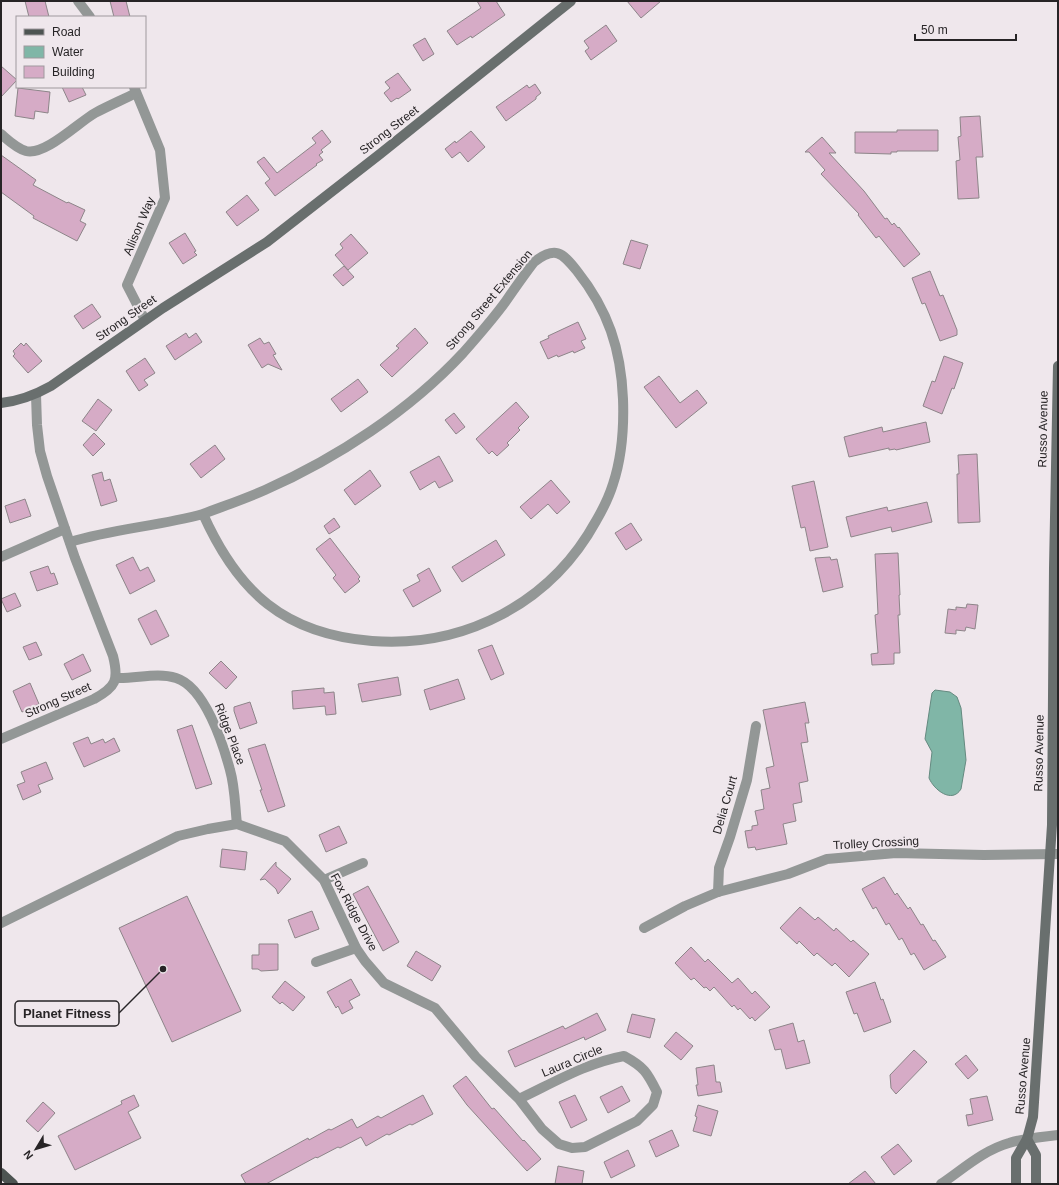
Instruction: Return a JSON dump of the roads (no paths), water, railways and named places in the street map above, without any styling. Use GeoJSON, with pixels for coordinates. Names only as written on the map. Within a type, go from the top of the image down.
{"type":"FeatureCollection","features":[{"type":"Feature","properties":{"kind":"main road"},"geometry":{"type":"LineString","coordinates":[[1,1173],[13,1184]]}},
{"type":"Feature","properties":{"kind":"street"},"geometry":{"type":"LineString","coordinates":[[78,1],[89,16]]}},
{"type":"Feature","properties":{"kind":"street","name":"Strong Street"},"geometry":{"type":"LineString","coordinates":[[1,403],[20,400],[36,394],[65,377],[185,293],[266,242],[387,149],[571,1]]}},
{"type":"Feature","properties":{"kind":"street","name":"Allison Way"},"geometry":{"type":"LineString","coordinates":[[1,134],[13,144],[27,151],[40,150],[58,140],[94,114],[135,90],[160,150],[165,198],[127,285],[145,320]]}},
{"type":"Feature","properties":{"kind":"street","name":"Strong Street Extension"},"geometry":{"type":"LineString","coordinates":[[70,542],[101,534],[186,519],[203,514],[265,490],[310,468],[372,431],[435,380],[462,354],[485,328],[534,262],[545,254],[554,252],[566,258],[591,289],[613,334],[619,359],[622,384],[624,415],[619,459],[614,484],[589,534],[565,566],[538,591],[521,604],[497,618],[460,632],[413,641],[386,642],[361,640],[320,631],[301,624],[278,612],[259,597],[226,560],[203,514]]}},
{"type":"Feature","properties":{"kind":"street","name":"Russo Avenue"},"geometry":{"type":"LineString","coordinates":[[1016,1184],[1016,1158],[1027,1139],[1033,1117],[1054,854],[1058,366]]}},
{"type":"Feature","properties":{"kind":"street"},"geometry":{"type":"LineString","coordinates":[[36,394],[40,451],[47,476],[65,529],[113,656],[116,678]]}},
{"type":"Feature","properties":{"kind":"street"},"geometry":{"type":"LineString","coordinates":[[1,557],[65,529]]}},
{"type":"Feature","properties":{"kind":"street","name":"Ridge Place"},"geometry":{"type":"LineString","coordinates":[[116,678],[164,676],[178,678],[188,684],[204,703],[215,726],[231,771],[237,824]]}},
{"type":"Feature","properties":{"kind":"street","name":"Strong Street"},"geometry":{"type":"LineString","coordinates":[[1,739],[94,700],[107,692],[113,685],[116,678]]}},
{"type":"Feature","properties":{"kind":"street","name":"Delia Court"},"geometry":{"type":"LineString","coordinates":[[718,892],[719,868],[747,780],[756,726]]}},
{"type":"Feature","properties":{"kind":"street"},"geometry":{"type":"LineString","coordinates":[[1,923],[178,836],[237,824]]}},
{"type":"Feature","properties":{"kind":"street","name":"Fox Ridge Drive"},"geometry":{"type":"LineString","coordinates":[[237,824],[285,842],[324,880],[356,948],[384,983],[435,1008],[476,1057],[519,1099],[542,1129],[559,1144],[572,1148]]}},
{"type":"Feature","properties":{"kind":"street","name":"Trolley Crossing"},"geometry":{"type":"LineString","coordinates":[[644,928],[685,906],[718,892],[788,874],[827,859],[896,854],[1054,854]]}},
{"type":"Feature","properties":{"kind":"street"},"geometry":{"type":"LineString","coordinates":[[324,880],[363,863]]}},
{"type":"Feature","properties":{"kind":"street"},"geometry":{"type":"LineString","coordinates":[[316,962],[356,948]]}},
{"type":"Feature","properties":{"kind":"street","name":"Laura Circle"},"geometry":{"type":"LineString","coordinates":[[519,1099],[589,1065],[606,1059],[624,1056],[639,1064],[649,1077],[657,1092],[653,1105],[637,1121],[585,1147],[572,1148]]}},
{"type":"Feature","properties":{"kind":"street"},"geometry":{"type":"LineString","coordinates":[[941,1184],[995,1148],[1027,1139],[1058,1135]]}},
{"type":"Feature","properties":{"kind":"street"},"geometry":{"type":"LineString","coordinates":[[1027,1139],[1036,1155],[1036,1184]]}},
{"type":"Feature","properties":{"kind":"water"},"geometry":{"type":"Polygon","coordinates":[[[935,690],[950,692],[957,697],[961,708],[966,760],[961,789],[953,795],[944,794],[939,791],[931,783],[929,778],[932,752],[925,739],[932,693],[935,690]]]}},
{"type":"Feature","properties":{"kind":"place","name":"Planet Fitness"},"geometry":{"type":"Point","coordinates":[163,969]}}]}
